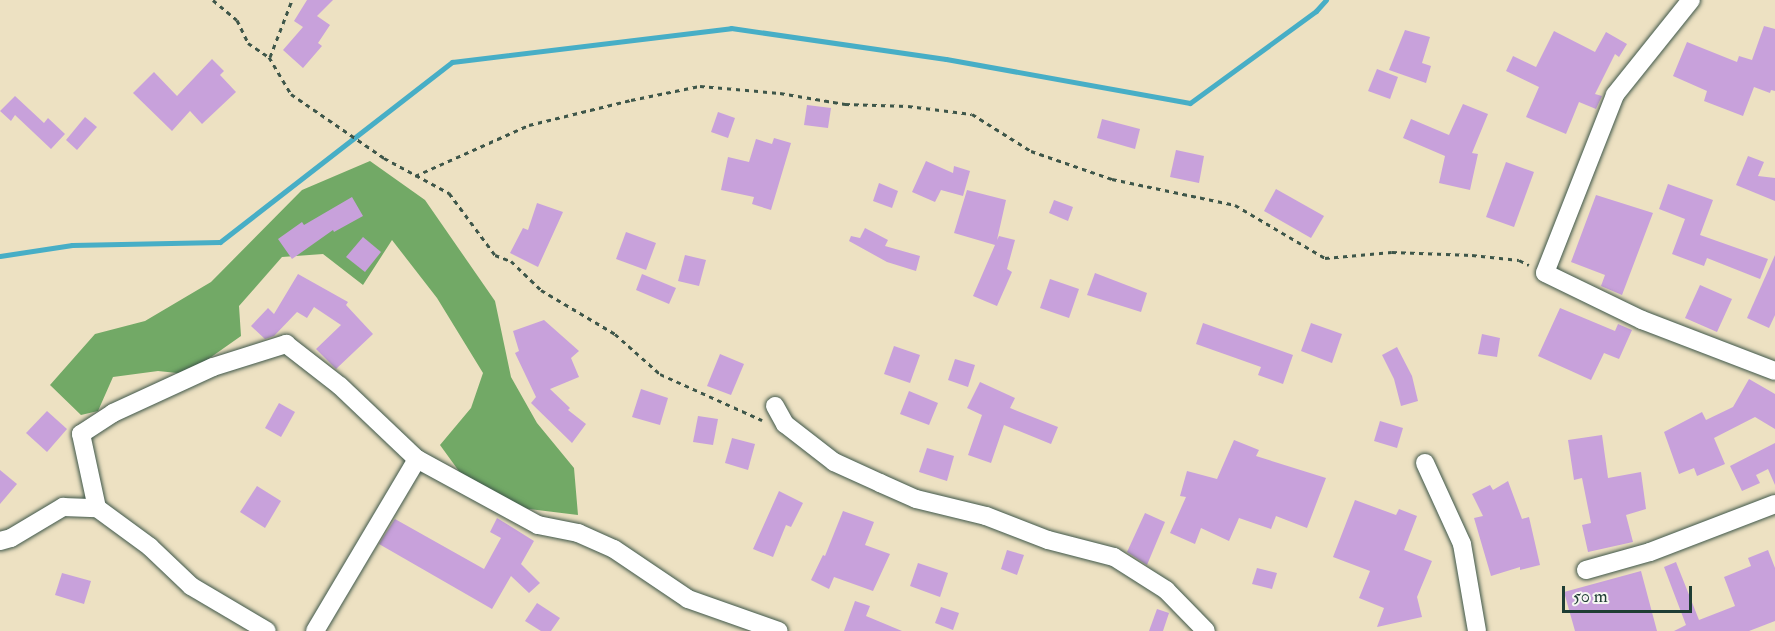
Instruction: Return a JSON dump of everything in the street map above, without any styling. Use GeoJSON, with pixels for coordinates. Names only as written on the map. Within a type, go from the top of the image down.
{"type":"FeatureCollection","features":[{"type":"Feature","properties":{"kind":"street"},"geometry":{"type":"LineString","coordinates":[[1691,0],[1615,95],[1545,273],[1642,320],[1775,371]]}},
{"type":"Feature","properties":{"kind":"street"},"geometry":{"type":"LineString","coordinates":[[97,508],[81,434],[113,413],[213,367],[286,344],[340,386],[417,459],[538,525],[578,533],[614,549],[688,599],[779,631]]}},
{"type":"Feature","properties":{"kind":"street"},"geometry":{"type":"LineString","coordinates":[[775,406],[785,424],[834,462],[916,499],[986,516],[1048,540],[1114,557],[1166,590],[1206,631]]}},
{"type":"Feature","properties":{"kind":"street"},"geometry":{"type":"LineString","coordinates":[[315,631],[417,459]]}},
{"type":"Feature","properties":{"kind":"street"},"geometry":{"type":"LineString","coordinates":[[1425,463],[1462,544],[1477,631]]}},
{"type":"Feature","properties":{"kind":"street"},"geometry":{"type":"LineString","coordinates":[[1586,570],[1650,552],[1775,504]]}},
{"type":"Feature","properties":{"kind":"street"},"geometry":{"type":"LineString","coordinates":[[0,541],[11,538],[63,507],[97,508],[150,547],[191,586],[267,631]]}},
{"type":"Feature","properties":{"kind":"path"},"geometry":{"type":"LineString","coordinates":[[213,0],[237,20],[248,43],[269,57],[291,94],[384,158],[449,193],[495,255],[511,261],[542,290],[615,334],[660,375],[760,420],[785,424]]}},
{"type":"Feature","properties":{"kind":"path"},"geometry":{"type":"LineString","coordinates":[[269,57],[292,0]]}},
{"type":"Feature","properties":{"kind":"path"},"geometry":{"type":"LineString","coordinates":[[415,176],[529,125],[700,86],[780,93],[845,104],[908,106],[972,114],[1031,151],[1112,179],[1235,205],[1325,258],[1392,252],[1472,255],[1519,260],[1545,273]]}},
{"type":"Feature","properties":{"kind":"green space"},"geometry":{"type":"Polygon","coordinates":[[[370,161],[425,200],[495,301],[511,377],[537,423],[574,468],[578,515],[521,508],[461,474],[440,445],[471,408],[483,373],[437,298],[392,240],[363,285],[323,254],[282,257],[239,306],[241,336],[187,374],[158,371],[113,377],[98,411],[81,415],[50,385],[95,334],[145,321],[211,282],[302,190],[370,161]]]}},
{"type":"Feature","properties":{"kind":"building"},"geometry":{"type":"Polygon","coordinates":[[[307,0],[333,0],[317,16],[330,25],[318,43],[322,46],[303,68],[283,50],[303,27],[294,21],[307,0]]]}},
{"type":"Feature","properties":{"kind":"building"},"geometry":{"type":"Polygon","coordinates":[[[1764,26],[1775,29],[1775,91],[1771,90],[1770,93],[1754,87],[1743,116],[1704,101],[1707,91],[1673,76],[1687,42],[1737,62],[1739,56],[1752,60],[1764,26]]]}},
{"type":"Feature","properties":{"kind":"building"},"geometry":{"type":"Polygon","coordinates":[[[1405,30],[1430,37],[1422,63],[1431,66],[1426,83],[1389,70],[1405,30]]]}},
{"type":"Feature","properties":{"kind":"building"},"geometry":{"type":"Polygon","coordinates":[[[1554,31],[1595,52],[1606,32],[1627,44],[1619,57],[1615,54],[1595,94],[1602,96],[1596,109],[1579,102],[1566,134],[1526,117],[1539,87],[1506,71],[1513,56],[1536,67],[1554,31]]]}},
{"type":"Feature","properties":{"kind":"building"},"geometry":{"type":"Polygon","coordinates":[[[212,59],[224,71],[220,75],[236,92],[202,124],[190,111],[172,131],[133,93],[154,72],[177,96],[212,59]]]}},
{"type":"Feature","properties":{"kind":"building"},"geometry":{"type":"Polygon","coordinates":[[[1377,69],[1398,77],[1390,99],[1368,91],[1377,69]]]}},
{"type":"Feature","properties":{"kind":"building"},"geometry":{"type":"Polygon","coordinates":[[[15,96],[44,123],[48,118],[65,134],[51,149],[15,115],[11,121],[0,111],[15,96]]]}},
{"type":"Feature","properties":{"kind":"building"},"geometry":{"type":"Polygon","coordinates":[[[1463,104],[1488,114],[1472,153],[1478,154],[1470,190],[1439,183],[1445,156],[1403,138],[1411,119],[1449,135],[1463,104]]]}},
{"type":"Feature","properties":{"kind":"building"},"geometry":{"type":"Polygon","coordinates":[[[807,105],[831,108],[828,128],[804,125],[807,105]]]}},
{"type":"Feature","properties":{"kind":"building"},"geometry":{"type":"Polygon","coordinates":[[[718,112],[735,118],[728,138],[711,132],[718,112]]]}},
{"type":"Feature","properties":{"kind":"building"},"geometry":{"type":"Polygon","coordinates":[[[85,117],[97,127],[77,150],[66,140],[85,117]]]}},
{"type":"Feature","properties":{"kind":"building"},"geometry":{"type":"Polygon","coordinates":[[[1102,119],[1140,129],[1135,149],[1097,138],[1102,119]]]}},
{"type":"Feature","properties":{"kind":"building"},"geometry":{"type":"Polygon","coordinates":[[[774,138],[791,143],[771,210],[752,204],[754,197],[721,190],[728,157],[749,162],[756,139],[772,144],[774,138]]]}},
{"type":"Feature","properties":{"kind":"building"},"geometry":{"type":"Polygon","coordinates":[[[1176,150],[1204,156],[1199,183],[1170,177],[1176,150]]]}},
{"type":"Feature","properties":{"kind":"building"},"geometry":{"type":"Polygon","coordinates":[[[1748,156],[1764,162],[1758,176],[1775,178],[1775,201],[1736,185],[1748,156]]]}},
{"type":"Feature","properties":{"kind":"building"},"geometry":{"type":"Polygon","coordinates":[[[926,161],[953,173],[954,166],[970,171],[963,196],[941,190],[935,202],[912,192],[926,161]]]}},
{"type":"Feature","properties":{"kind":"building"},"geometry":{"type":"Polygon","coordinates":[[[1506,162],[1534,172],[1514,227],[1486,217],[1506,162]]]}},
{"type":"Feature","properties":{"kind":"building"},"geometry":{"type":"Polygon","coordinates":[[[879,183],[898,191],[892,208],[873,201],[879,183]]]}},
{"type":"Feature","properties":{"kind":"building"},"geometry":{"type":"Polygon","coordinates":[[[1668,184],[1713,200],[1700,235],[1768,259],[1760,279],[1707,258],[1704,266],[1672,254],[1685,219],[1659,209],[1668,184]]]}},
{"type":"Feature","properties":{"kind":"building"},"geometry":{"type":"Polygon","coordinates":[[[1276,189],[1324,216],[1311,238],[1264,211],[1276,189]]]}},
{"type":"Feature","properties":{"kind":"building"},"geometry":{"type":"Polygon","coordinates":[[[967,190],[1006,200],[997,240],[999,236],[1015,240],[1007,269],[1012,272],[997,306],[973,296],[995,245],[954,233],[967,190]]]}},
{"type":"Feature","properties":{"kind":"building"},"geometry":{"type":"Polygon","coordinates":[[[1596,195],[1653,213],[1622,295],[1601,286],[1605,275],[1571,262],[1596,195]]]}},
{"type":"Feature","properties":{"kind":"building"},"geometry":{"type":"Polygon","coordinates":[[[352,197],[363,216],[334,232],[333,230],[292,259],[278,239],[302,222],[304,225],[352,197]]]}},
{"type":"Feature","properties":{"kind":"building"},"geometry":{"type":"Polygon","coordinates":[[[1054,200],[1073,207],[1068,221],[1049,213],[1054,200]]]}},
{"type":"Feature","properties":{"kind":"building"},"geometry":{"type":"Polygon","coordinates":[[[537,203],[563,212],[538,267],[510,253],[523,228],[528,230],[537,203]]]}},
{"type":"Feature","properties":{"kind":"building"},"geometry":{"type":"Polygon","coordinates":[[[865,228],[888,240],[885,246],[920,256],[916,271],[887,262],[849,241],[851,236],[860,238],[865,228]]]}},
{"type":"Feature","properties":{"kind":"building"},"geometry":{"type":"Polygon","coordinates":[[[626,232],[656,243],[646,270],[616,259],[626,232]]]}},
{"type":"Feature","properties":{"kind":"building"},"geometry":{"type":"Polygon","coordinates":[[[363,237],[381,252],[365,272],[346,257],[363,237]]]}},
{"type":"Feature","properties":{"kind":"building"},"geometry":{"type":"Polygon","coordinates":[[[685,255],[706,260],[699,286],[678,281],[685,255]]]}},
{"type":"Feature","properties":{"kind":"building"},"geometry":{"type":"Polygon","coordinates":[[[1775,255],[1775,315],[1769,328],[1747,318],[1775,255]]]}},
{"type":"Feature","properties":{"kind":"building"},"geometry":{"type":"Polygon","coordinates":[[[1095,273],[1147,293],[1141,312],[1087,295],[1095,273]]]}},
{"type":"Feature","properties":{"kind":"building"},"geometry":{"type":"Polygon","coordinates":[[[298,274],[348,302],[346,305],[373,334],[336,369],[316,349],[341,325],[314,307],[307,318],[297,312],[274,336],[265,339],[251,326],[268,308],[274,314],[298,274]]]}},
{"type":"Feature","properties":{"kind":"building"},"geometry":{"type":"Polygon","coordinates":[[[642,274],[676,288],[669,304],[636,290],[642,274]]]}},
{"type":"Feature","properties":{"kind":"building"},"geometry":{"type":"Polygon","coordinates":[[[1050,279],[1079,289],[1069,318],[1040,308],[1050,279]]]}},
{"type":"Feature","properties":{"kind":"building"},"geometry":{"type":"Polygon","coordinates":[[[1700,285],[1732,299],[1717,332],[1685,318],[1700,285]]]}},
{"type":"Feature","properties":{"kind":"building"},"geometry":{"type":"Polygon","coordinates":[[[1560,308],[1615,331],[1618,324],[1632,330],[1619,359],[1604,353],[1591,380],[1538,356],[1560,308]]]}},
{"type":"Feature","properties":{"kind":"building"},"geometry":{"type":"Polygon","coordinates":[[[544,320],[579,351],[571,358],[579,377],[550,389],[570,408],[568,410],[586,424],[572,443],[531,403],[536,397],[515,353],[519,351],[513,331],[544,320]]]}},
{"type":"Feature","properties":{"kind":"building"},"geometry":{"type":"Polygon","coordinates":[[[1203,323],[1293,355],[1283,384],[1258,375],[1261,367],[1196,344],[1203,323]]]}},
{"type":"Feature","properties":{"kind":"building"},"geometry":{"type":"Polygon","coordinates":[[[1311,323],[1342,334],[1332,363],[1301,351],[1311,323]]]}},
{"type":"Feature","properties":{"kind":"building"},"geometry":{"type":"Polygon","coordinates":[[[1482,334],[1500,338],[1497,357],[1478,354],[1482,334]]]}},
{"type":"Feature","properties":{"kind":"building"},"geometry":{"type":"Polygon","coordinates":[[[894,346],[920,355],[910,383],[884,374],[894,346]]]}},
{"type":"Feature","properties":{"kind":"building"},"geometry":{"type":"Polygon","coordinates":[[[1397,347],[1412,376],[1418,401],[1401,406],[1394,379],[1382,355],[1397,347]]]}},
{"type":"Feature","properties":{"kind":"building"},"geometry":{"type":"Polygon","coordinates":[[[720,354],[744,364],[731,395],[707,386],[720,354]]]}},
{"type":"Feature","properties":{"kind":"building"},"geometry":{"type":"Polygon","coordinates":[[[955,359],[975,365],[968,387],[948,380],[955,359]]]}},
{"type":"Feature","properties":{"kind":"building"},"geometry":{"type":"Polygon","coordinates":[[[1749,379],[1775,394],[1775,429],[1755,417],[1714,438],[1725,464],[1697,476],[1694,468],[1679,474],[1664,432],[1702,412],[1706,420],[1733,407],[1749,379]]]}},
{"type":"Feature","properties":{"kind":"building"},"geometry":{"type":"Polygon","coordinates":[[[980,382],[1015,398],[1010,408],[1058,427],[1051,444],[1004,425],[991,463],[968,455],[982,415],[967,408],[980,382]]]}},
{"type":"Feature","properties":{"kind":"building"},"geometry":{"type":"Polygon","coordinates":[[[641,389],[668,398],[660,425],[632,417],[641,389]]]}},
{"type":"Feature","properties":{"kind":"building"},"geometry":{"type":"Polygon","coordinates":[[[909,391],[938,403],[929,425],[900,414],[909,391]]]}},
{"type":"Feature","properties":{"kind":"building"},"geometry":{"type":"Polygon","coordinates":[[[279,403],[295,412],[281,437],[265,428],[279,403]]]}},
{"type":"Feature","properties":{"kind":"building"},"geometry":{"type":"Polygon","coordinates":[[[47,411],[67,429],[47,452],[26,433],[47,411]]]}},
{"type":"Feature","properties":{"kind":"building"},"geometry":{"type":"Polygon","coordinates":[[[698,416],[718,419],[713,445],[693,442],[698,416]]]}},
{"type":"Feature","properties":{"kind":"building"},"geometry":{"type":"Polygon","coordinates":[[[1380,421],[1403,428],[1397,448],[1374,441],[1380,421]]]}},
{"type":"Feature","properties":{"kind":"building"},"geometry":{"type":"Polygon","coordinates":[[[1602,435],[1608,478],[1641,472],[1646,509],[1626,515],[1633,542],[1588,552],[1582,525],[1591,523],[1582,478],[1574,480],[1568,440],[1602,435]]]}},
{"type":"Feature","properties":{"kind":"building"},"geometry":{"type":"Polygon","coordinates":[[[732,438],[755,444],[748,470],[725,463],[732,438]]]}},
{"type":"Feature","properties":{"kind":"building"},"geometry":{"type":"Polygon","coordinates":[[[1234,440],[1259,450],[1256,456],[1326,478],[1307,528],[1276,516],[1271,529],[1239,518],[1229,541],[1201,528],[1195,544],[1170,533],[1186,497],[1180,496],[1187,471],[1217,479],[1234,440]]]}},
{"type":"Feature","properties":{"kind":"building"},"geometry":{"type":"Polygon","coordinates":[[[1775,443],[1775,485],[1768,469],[1756,475],[1760,483],[1742,491],[1730,466],[1775,443]]]}},
{"type":"Feature","properties":{"kind":"building"},"geometry":{"type":"Polygon","coordinates":[[[927,448],[954,456],[947,481],[919,472],[927,448]]]}},
{"type":"Feature","properties":{"kind":"building"},"geometry":{"type":"Polygon","coordinates":[[[0,470],[17,484],[0,504],[0,470]]]}},
{"type":"Feature","properties":{"kind":"building"},"geometry":{"type":"Polygon","coordinates":[[[1508,481],[1522,519],[1529,517],[1540,565],[1520,570],[1520,567],[1491,576],[1474,518],[1483,516],[1472,494],[1490,485],[1493,490],[1508,481]]]}},
{"type":"Feature","properties":{"kind":"building"},"geometry":{"type":"Polygon","coordinates":[[[257,486],[281,501],[265,528],[240,512],[257,486]]]}},
{"type":"Feature","properties":{"kind":"building"},"geometry":{"type":"Polygon","coordinates":[[[779,491],[803,503],[791,527],[786,525],[773,557],[753,549],[779,491]]]}},
{"type":"Feature","properties":{"kind":"building"},"geometry":{"type":"Polygon","coordinates":[[[1355,500],[1396,515],[1399,509],[1417,516],[1404,550],[1432,561],[1417,597],[1422,617],[1377,627],[1384,608],[1359,598],[1370,571],[1333,557],[1355,500]]]}},
{"type":"Feature","properties":{"kind":"building"},"geometry":{"type":"Polygon","coordinates":[[[843,511],[874,522],[865,545],[890,554],[873,591],[834,577],[829,589],[811,580],[823,555],[825,556],[843,511]]]}},
{"type":"Feature","properties":{"kind":"building"},"geometry":{"type":"Polygon","coordinates":[[[1145,513],[1165,522],[1147,565],[1127,552],[1145,513]]]}},
{"type":"Feature","properties":{"kind":"building"},"geometry":{"type":"Polygon","coordinates":[[[497,518],[534,541],[521,564],[540,583],[529,593],[511,576],[492,609],[379,544],[395,519],[484,569],[501,538],[490,532],[497,518]]]}},
{"type":"Feature","properties":{"kind":"building"},"geometry":{"type":"Polygon","coordinates":[[[1007,550],[1024,555],[1017,575],[1001,569],[1007,550]]]}},
{"type":"Feature","properties":{"kind":"building"},"geometry":{"type":"Polygon","coordinates":[[[1768,550],[1775,568],[1775,621],[1749,631],[1674,631],[1686,625],[1664,567],[1676,562],[1699,620],[1735,606],[1724,577],[1751,566],[1748,558],[1768,550]]]}},
{"type":"Feature","properties":{"kind":"building"},"geometry":{"type":"Polygon","coordinates":[[[918,563],[948,573],[940,597],[910,586],[918,563]]]}},
{"type":"Feature","properties":{"kind":"building"},"geometry":{"type":"Polygon","coordinates":[[[1257,568],[1277,573],[1272,589],[1252,584],[1257,568]]]}},
{"type":"Feature","properties":{"kind":"building"},"geometry":{"type":"Polygon","coordinates":[[[1641,571],[1657,631],[1575,631],[1564,592],[1641,571]]]}},
{"type":"Feature","properties":{"kind":"building"},"geometry":{"type":"Polygon","coordinates":[[[62,573],[91,581],[84,604],[55,595],[62,573]]]}},
{"type":"Feature","properties":{"kind":"building"},"geometry":{"type":"Polygon","coordinates":[[[855,601],[870,606],[866,616],[902,631],[844,631],[855,601]]]}},
{"type":"Feature","properties":{"kind":"building"},"geometry":{"type":"Polygon","coordinates":[[[537,603],[560,618],[551,631],[541,631],[525,621],[537,603]]]}},
{"type":"Feature","properties":{"kind":"building"},"geometry":{"type":"Polygon","coordinates":[[[941,607],[959,613],[953,630],[935,623],[941,607]]]}},
{"type":"Feature","properties":{"kind":"building"},"geometry":{"type":"Polygon","coordinates":[[[1157,609],[1169,613],[1163,631],[1149,631],[1157,609]]]}},
{"type":"Feature","properties":{"kind":"waterway"},"geometry":{"type":"LineString","coordinates":[[0,256],[72,245],[220,242],[452,62],[731,28],[946,59],[1190,103],[1316,11],[1326,0]]}}]}
